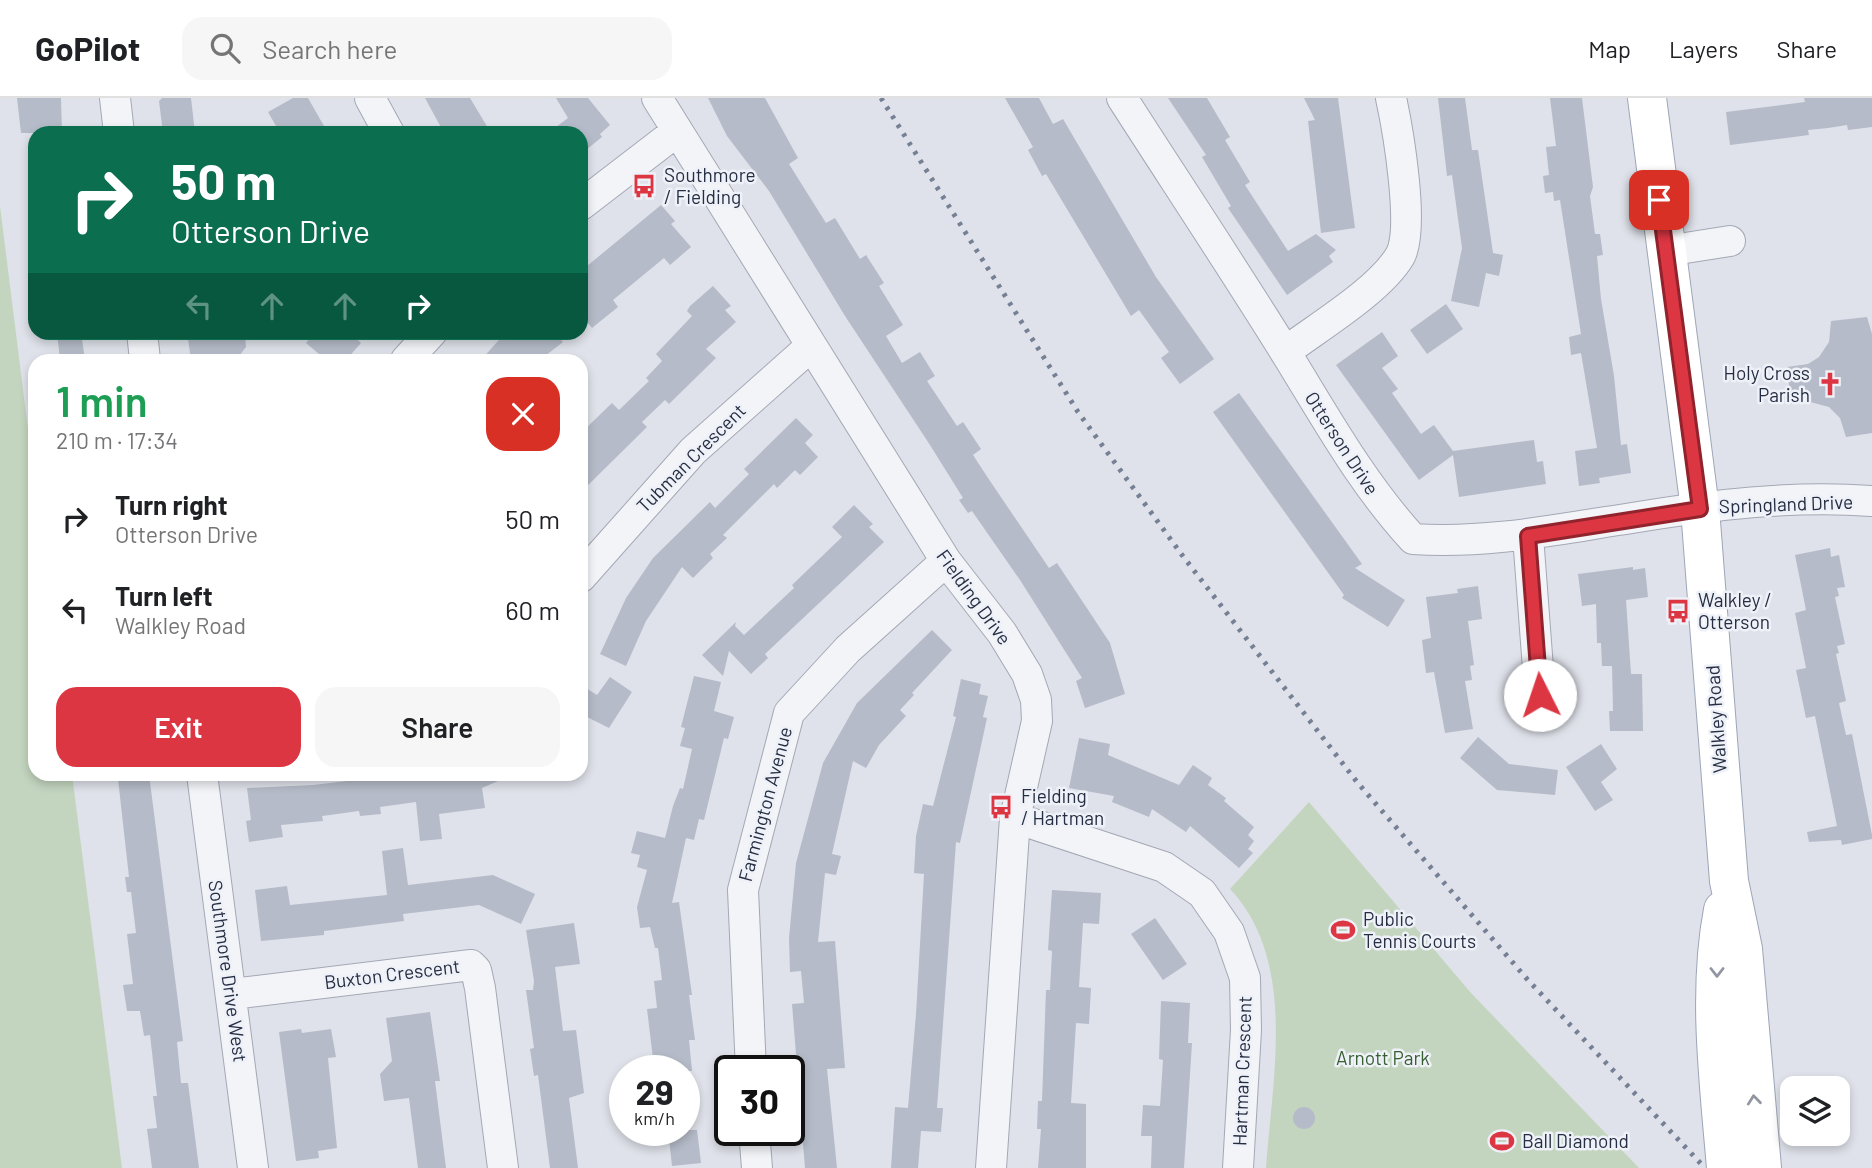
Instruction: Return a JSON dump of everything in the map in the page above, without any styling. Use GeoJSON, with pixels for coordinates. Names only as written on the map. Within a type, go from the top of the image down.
{"type":"FeatureCollection","features":[{"type":"Feature","properties":{"kind":"main road","name":"Walkley Road"},"geometry":{"type":"LineString","coordinates":[[1647,98],[1700,509],[1729,881],[1743,949],[1762,1168]]}},
{"type":"Feature","properties":{"kind":"main road","name":"Walkley Road"},"geometry":{"type":"LineString","coordinates":[[1726,1168],[1719,1092],[1716,945],[1729,881]]}},
{"type":"Feature","properties":{"kind":"street"},"geometry":{"type":"LineString","coordinates":[[114,98],[118,126]]}},
{"type":"Feature","properties":{"kind":"street"},"geometry":{"type":"LineString","coordinates":[[370,98],[385,126]]}},
{"type":"Feature","properties":{"kind":"street","name":"Fielding Drive"},"geometry":{"type":"LineString","coordinates":[[657,98],[946,561],[1002,633],[1027,674],[1036,699],[1037,721],[1015,818],[991,1168]]}},
{"type":"Feature","properties":{"kind":"street","name":"Otterson Drive"},"geometry":{"type":"LineString","coordinates":[[1122,98],[1285,352],[1329,428],[1381,503],[1413,538],[1457,542],[1528,536],[1700,509]]}},
{"type":"Feature","properties":{"kind":"street"},"geometry":{"type":"LineString","coordinates":[[1285,352],[1368,291],[1401,255],[1406,211],[1391,98]]}},
{"type":"Feature","properties":{"kind":"street"},"geometry":{"type":"LineString","coordinates":[[588,200],[676,132]]}},
{"type":"Feature","properties":{"kind":"street"},"geometry":{"type":"LineString","coordinates":[[1666,251],[1730,241]]}},
{"type":"Feature","properties":{"kind":"street"},"geometry":{"type":"LineString","coordinates":[[412,354],[425,340]]}},
{"type":"Feature","properties":{"kind":"street","name":"Tubman Crescent"},"geometry":{"type":"LineString","coordinates":[[588,569],[693,451],[810,347]]}},
{"type":"Feature","properties":{"kind":"street","name":"Springland Drive"},"geometry":{"type":"LineString","coordinates":[[1700,509],[1788,500],[1872,501]]}},
{"type":"Feature","properties":{"kind":"street"},"geometry":{"type":"LineString","coordinates":[[1528,536],[1540,695]]}},
{"type":"Feature","properties":{"kind":"street","name":"Farmington Avenue"},"geometry":{"type":"LineString","coordinates":[[750,1055],[743,890],[789,713],[848,649],[946,561]]}},
{"type":"Feature","properties":{"kind":"street","name":"Southmore Drive West"},"geometry":{"type":"LineString","coordinates":[[203,781],[253,1168]]}},
{"type":"Feature","properties":{"kind":"street","name":"Hartman Crescent"},"geometry":{"type":"LineString","coordinates":[[1015,818],[1164,867],[1202,894],[1229,932],[1245,978],[1246,1030],[1238,1168]]}},
{"type":"Feature","properties":{"kind":"street","name":"Buxton Crescent"},"geometry":{"type":"LineString","coordinates":[[232,994],[471,965],[476,970],[480,988],[503,1168]]}},
{"type":"Feature","properties":{"kind":"street"},"geometry":{"type":"LineString","coordinates":[[755,1146],[757,1168]]}},
{"type":"Feature","properties":{"kind":"green space"},"geometry":{"type":"Polygon","coordinates":[[[0,206],[28,429],[28,781],[73,781],[122,1168],[0,1168],[0,206]]]}},
{"type":"Feature","properties":{"kind":"green space","name":"Arnott Park"},"geometry":{"type":"Polygon","coordinates":[[[1309,802],[1471,993],[1639,1168],[1266,1168],[1275,1060],[1273,985],[1265,950],[1251,918],[1230,889],[1309,802]]]}},
{"type":"Feature","properties":{"kind":"building"},"geometry":{"type":"Polygon","coordinates":[[[17,98],[61,98],[62,126],[28,126],[28,133],[21,133],[17,98]]]}},
{"type":"Feature","properties":{"kind":"building"},"geometry":{"type":"Polygon","coordinates":[[[162,98],[191,98],[194,126],[162,126],[159,101],[162,98]]]}},
{"type":"Feature","properties":{"kind":"building"},"geometry":{"type":"Polygon","coordinates":[[[293,98],[308,98],[324,126],[276,126],[268,112],[293,98]]]}},
{"type":"Feature","properties":{"kind":"building"},"geometry":{"type":"Polygon","coordinates":[[[425,98],[470,98],[487,126],[440,126],[425,98]]]}},
{"type":"Feature","properties":{"kind":"building"},"geometry":{"type":"Polygon","coordinates":[[[556,98],[588,98],[610,125],[600,134],[602,137],[588,148],[588,126],[557,126],[568,118],[556,98]]]}},
{"type":"Feature","properties":{"kind":"building"},"geometry":{"type":"Polygon","coordinates":[[[708,98],[765,98],[798,158],[789,164],[826,223],[835,218],[860,259],[866,255],[884,283],[879,286],[903,325],[886,336],[902,363],[920,352],[935,376],[927,381],[957,426],[963,422],[981,449],[973,455],[1049,568],[1057,563],[1110,643],[1125,694],[1085,708],[1076,681],[1082,678],[1020,580],[972,511],[968,513],[959,500],[963,498],[930,445],[845,316],[769,191],[727,136],[708,98]]]}},
{"type":"Feature","properties":{"kind":"building"},"geometry":{"type":"Polygon","coordinates":[[[1005,98],[1039,98],[1053,124],[1063,119],[1156,277],[1214,359],[1180,384],[1161,358],[1169,352],[1139,310],[1131,316],[1046,174],[1042,176],[1028,150],[1033,147],[1005,98]]]}},
{"type":"Feature","properties":{"kind":"building"},"geometry":{"type":"Polygon","coordinates":[[[1168,98],[1207,98],[1230,137],[1225,140],[1250,182],[1245,185],[1288,251],[1316,234],[1336,250],[1329,256],[1333,262],[1287,295],[1228,208],[1231,206],[1202,157],[1206,155],[1168,98]]]}},
{"type":"Feature","properties":{"kind":"building"},"geometry":{"type":"Polygon","coordinates":[[[1304,98],[1338,98],[1355,228],[1321,233],[1308,121],[1315,120],[1304,98]]]}},
{"type":"Feature","properties":{"kind":"building"},"geometry":{"type":"Polygon","coordinates":[[[1438,98],[1465,98],[1472,150],[1478,150],[1493,253],[1503,255],[1499,276],[1486,273],[1479,307],[1451,301],[1462,248],[1452,175],[1447,176],[1438,98]]]}},
{"type":"Feature","properties":{"kind":"building"},"geometry":{"type":"Polygon","coordinates":[[[1550,98],[1582,98],[1593,187],[1590,196],[1595,234],[1600,234],[1603,255],[1597,256],[1601,299],[1614,376],[1621,445],[1627,444],[1631,473],[1599,478],[1600,483],[1579,486],[1575,451],[1597,448],[1581,353],[1571,355],[1569,337],[1581,334],[1560,200],[1554,201],[1553,192],[1545,193],[1543,176],[1549,175],[1546,147],[1556,146],[1550,98]]]}},
{"type":"Feature","properties":{"kind":"building"},"geometry":{"type":"Polygon","coordinates":[[[1804,98],[1872,98],[1872,127],[1848,130],[1847,125],[1808,130],[1809,135],[1730,145],[1726,112],[1805,102],[1804,98]]]}},
{"type":"Feature","properties":{"kind":"building"},"geometry":{"type":"Polygon","coordinates":[[[661,205],[675,221],[671,224],[691,247],[670,265],[664,258],[613,300],[618,307],[592,328],[588,323],[588,265],[661,205]]]}},
{"type":"Feature","properties":{"kind":"building"},"geometry":{"type":"Polygon","coordinates":[[[713,286],[731,306],[725,310],[736,322],[706,349],[716,358],[669,404],[665,400],[642,422],[647,427],[588,485],[588,426],[612,403],[619,410],[649,381],[646,378],[662,361],[656,354],[692,316],[687,311],[713,286]]]}},
{"type":"Feature","properties":{"kind":"building"},"geometry":{"type":"Polygon","coordinates":[[[1446,304],[1463,329],[1427,354],[1410,330],[1446,304]]]}},
{"type":"Feature","properties":{"kind":"building","name":"Holy Cross Parish"},"geometry":{"type":"Polygon","coordinates":[[[1867,317],[1872,334],[1872,433],[1846,437],[1840,418],[1829,407],[1810,402],[1791,404],[1787,367],[1808,364],[1819,357],[1829,342],[1831,321],[1867,317]]]}},
{"type":"Feature","properties":{"kind":"building"},"geometry":{"type":"Polygon","coordinates":[[[1382,332],[1398,356],[1382,368],[1398,389],[1392,393],[1421,434],[1434,425],[1453,451],[1534,440],[1537,462],[1543,461],[1546,484],[1459,497],[1453,455],[1419,480],[1336,365],[1382,332]]]}},
{"type":"Feature","properties":{"kind":"building"},"geometry":{"type":"Polygon","coordinates":[[[58,340],[82,340],[84,354],[59,354],[58,340]]]}},
{"type":"Feature","properties":{"kind":"building"},"geometry":{"type":"Polygon","coordinates":[[[188,340],[245,340],[246,347],[241,354],[190,354],[188,340]]]}},
{"type":"Feature","properties":{"kind":"building"},"geometry":{"type":"Polygon","coordinates":[[[308,340],[358,340],[361,343],[351,354],[319,354],[306,343],[308,340]]]}},
{"type":"Feature","properties":{"kind":"building"},"geometry":{"type":"Polygon","coordinates":[[[499,340],[563,342],[548,354],[486,354],[499,340]]]}},
{"type":"Feature","properties":{"kind":"building"},"geometry":{"type":"Polygon","coordinates":[[[1239,393],[1362,564],[1355,568],[1405,600],[1388,627],[1342,598],[1344,595],[1213,412],[1239,393]]]}},
{"type":"Feature","properties":{"kind":"building"},"geometry":{"type":"Polygon","coordinates":[[[796,418],[813,435],[805,443],[818,457],[800,475],[795,470],[777,488],[774,484],[723,535],[727,538],[710,554],[713,558],[693,578],[682,567],[646,621],[626,666],[600,654],[626,598],[653,558],[710,502],[715,508],[749,474],[744,469],[796,418]]]}},
{"type":"Feature","properties":{"kind":"building"},"geometry":{"type":"Polygon","coordinates":[[[854,505],[873,524],[869,527],[884,542],[765,654],[768,658],[751,674],[729,651],[723,676],[702,655],[736,622],[735,626],[744,635],[794,588],[792,585],[842,537],[832,527],[854,505]]]}},
{"type":"Feature","properties":{"kind":"building"},"geometry":{"type":"Polygon","coordinates":[[[1830,548],[1831,557],[1839,555],[1845,587],[1837,588],[1839,596],[1835,597],[1845,644],[1837,646],[1839,653],[1836,654],[1846,701],[1839,703],[1846,735],[1852,734],[1872,835],[1872,839],[1842,845],[1841,840],[1809,842],[1807,832],[1837,826],[1815,716],[1806,718],[1796,670],[1806,668],[1795,613],[1806,610],[1795,555],[1830,548]]]}},
{"type":"Feature","properties":{"kind":"building"},"geometry":{"type":"Polygon","coordinates":[[[1633,567],[1633,570],[1645,568],[1648,597],[1626,600],[1631,674],[1642,674],[1643,731],[1610,731],[1609,711],[1613,711],[1612,666],[1602,666],[1601,643],[1597,643],[1596,604],[1582,606],[1578,574],[1633,567]]]}},
{"type":"Feature","properties":{"kind":"building"},"geometry":{"type":"Polygon","coordinates":[[[1478,586],[1482,619],[1468,621],[1474,665],[1470,666],[1472,680],[1465,681],[1473,729],[1445,733],[1434,672],[1426,673],[1422,640],[1431,638],[1426,597],[1458,593],[1457,589],[1478,586]]]}},
{"type":"Feature","properties":{"kind":"building"},"geometry":{"type":"Polygon","coordinates":[[[932,630],[952,650],[912,693],[914,695],[900,710],[906,716],[879,745],[866,768],[853,761],[832,854],[841,856],[836,875],[825,873],[818,942],[835,941],[845,1068],[827,1069],[837,1168],[805,1168],[805,1055],[796,1055],[792,1004],[804,1003],[801,971],[790,972],[789,938],[796,863],[823,763],[857,703],[932,630]]]}},
{"type":"Feature","properties":{"kind":"building"},"geometry":{"type":"Polygon","coordinates":[[[694,676],[721,682],[714,711],[734,717],[728,739],[724,738],[704,820],[699,819],[694,840],[686,838],[672,903],[679,902],[692,995],[689,995],[695,1040],[689,1040],[690,1055],[653,1055],[647,1009],[657,1008],[654,981],[662,980],[658,948],[655,948],[650,927],[640,928],[637,907],[647,870],[637,867],[640,855],[631,853],[637,831],[665,838],[673,806],[680,788],[683,789],[692,749],[680,746],[685,728],[681,727],[694,676]]]}},
{"type":"Feature","properties":{"kind":"building"},"geometry":{"type":"Polygon","coordinates":[[[610,677],[632,692],[609,728],[588,718],[588,689],[597,695],[610,677]]]}},
{"type":"Feature","properties":{"kind":"building"},"geometry":{"type":"Polygon","coordinates":[[[961,679],[981,684],[979,694],[988,696],[983,717],[987,718],[960,843],[956,842],[937,1108],[943,1108],[941,1132],[921,1131],[918,1168],[891,1168],[895,1107],[908,1108],[916,1014],[924,874],[914,873],[916,836],[923,804],[933,806],[956,717],[953,716],[961,679]]]}},
{"type":"Feature","properties":{"kind":"building"},"geometry":{"type":"Polygon","coordinates":[[[1478,737],[1509,764],[1558,770],[1555,795],[1497,790],[1460,758],[1478,737]]]}},
{"type":"Feature","properties":{"kind":"building"},"geometry":{"type":"Polygon","coordinates":[[[1079,738],[1110,744],[1108,755],[1179,785],[1193,765],[1212,778],[1208,785],[1226,798],[1224,801],[1254,827],[1248,835],[1254,841],[1248,849],[1253,853],[1239,868],[1190,826],[1186,832],[1152,809],[1149,817],[1112,802],[1114,796],[1069,788],[1079,738]]]}},
{"type":"Feature","properties":{"kind":"building"},"geometry":{"type":"Polygon","coordinates":[[[1601,744],[1617,769],[1601,782],[1613,800],[1595,811],[1566,767],[1601,744]]]}},
{"type":"Feature","properties":{"kind":"building"},"geometry":{"type":"Polygon","coordinates":[[[118,781],[150,781],[183,1041],[177,1042],[181,1083],[188,1083],[199,1168],[152,1168],[147,1129],[157,1128],[153,1096],[157,1096],[150,1035],[144,1036],[140,1011],[127,1011],[123,985],[133,984],[127,934],[136,933],[131,892],[127,892],[125,877],[129,877],[118,781]]]}},
{"type":"Feature","properties":{"kind":"building"},"geometry":{"type":"Polygon","coordinates":[[[347,781],[498,781],[482,788],[485,808],[439,814],[442,839],[420,841],[416,802],[380,807],[381,814],[360,816],[359,811],[322,816],[323,821],[281,825],[283,837],[249,842],[246,821],[251,820],[247,788],[347,781]]]}},
{"type":"Feature","properties":{"kind":"building"},"geometry":{"type":"Polygon","coordinates":[[[403,848],[408,885],[493,875],[535,894],[521,924],[479,905],[403,914],[404,921],[324,931],[324,935],[261,941],[255,890],[287,886],[290,905],[387,895],[382,851],[403,848]]]}},
{"type":"Feature","properties":{"kind":"building"},"geometry":{"type":"Polygon","coordinates":[[[1052,890],[1101,893],[1099,924],[1083,923],[1079,987],[1091,988],[1089,1024],[1076,1023],[1071,1103],[1086,1104],[1086,1168],[1038,1168],[1041,1129],[1037,1129],[1038,1101],[1042,1101],[1046,990],[1050,990],[1052,951],[1048,950],[1052,890]]]}},
{"type":"Feature","properties":{"kind":"building"},"geometry":{"type":"Polygon","coordinates":[[[1155,918],[1187,964],[1163,980],[1131,934],[1155,918]]]}},
{"type":"Feature","properties":{"kind":"building"},"geometry":{"type":"Polygon","coordinates":[[[574,923],[580,964],[555,967],[563,1031],[576,1030],[584,1093],[569,1098],[578,1168],[550,1168],[538,1075],[534,1076],[530,1049],[534,1048],[526,990],[533,990],[534,981],[526,930],[574,923]]]}},
{"type":"Feature","properties":{"kind":"building"},"geometry":{"type":"Polygon","coordinates":[[[1161,1001],[1190,1003],[1188,1043],[1192,1043],[1184,1168],[1151,1168],[1152,1136],[1141,1136],[1143,1105],[1160,1106],[1163,1060],[1159,1059],[1161,1001]]]}},
{"type":"Feature","properties":{"kind":"building"},"geometry":{"type":"Polygon","coordinates":[[[430,1012],[440,1081],[435,1081],[446,1168],[418,1168],[409,1098],[384,1101],[380,1074],[392,1061],[386,1018],[430,1012]]]}},
{"type":"Feature","properties":{"kind":"building"},"geometry":{"type":"Polygon","coordinates":[[[301,1029],[302,1033],[331,1029],[336,1057],[328,1058],[337,1148],[318,1151],[319,1158],[296,1161],[279,1032],[301,1029]]]}},
{"type":"Feature","properties":{"kind":"building"},"geometry":{"type":"Polygon","coordinates":[[[1304,1107],[1312,1110],[1315,1118],[1312,1126],[1304,1129],[1296,1126],[1293,1118],[1296,1110],[1304,1107]]]}},
{"type":"Feature","properties":{"kind":"building"},"geometry":{"type":"Polygon","coordinates":[[[670,1146],[699,1146],[701,1163],[672,1166],[670,1146]]]}},
{"type":"Feature","properties":{"kind":"railway"},"geometry":{"type":"LineString","coordinates":[[881,98],[1078,412],[1182,555],[1357,782],[1527,979],[1705,1168]]}},
{"type":"Feature","properties":{"kind":"place","name":"Southmore / Fielding"},"geometry":{"type":"Point","coordinates":[644,186]}},
{"type":"Feature","properties":{"kind":"place","name":"Holy Cross Parish"},"geometry":{"type":"Point","coordinates":[1830,384]}},
{"type":"Feature","properties":{"kind":"place","name":"Walkley / Otterson"},"geometry":{"type":"Point","coordinates":[1678,611]}},
{"type":"Feature","properties":{"kind":"place","name":"Fielding / Hartman"},"geometry":{"type":"Point","coordinates":[1001,807]}},
{"type":"Feature","properties":{"kind":"place","name":"Public Tennis Courts"},"geometry":{"type":"Point","coordinates":[1343,930]}},
{"type":"Feature","properties":{"kind":"place","name":"Ball Diamond"},"geometry":{"type":"Point","coordinates":[1502,1141]}},
{"type":"Feature","properties":{"kind":"route"},"geometry":{"type":"LineString","coordinates":[[1540,695],[1528,536],[1634,517],[1700,509],[1693,473],[1659,200]]}}]}
